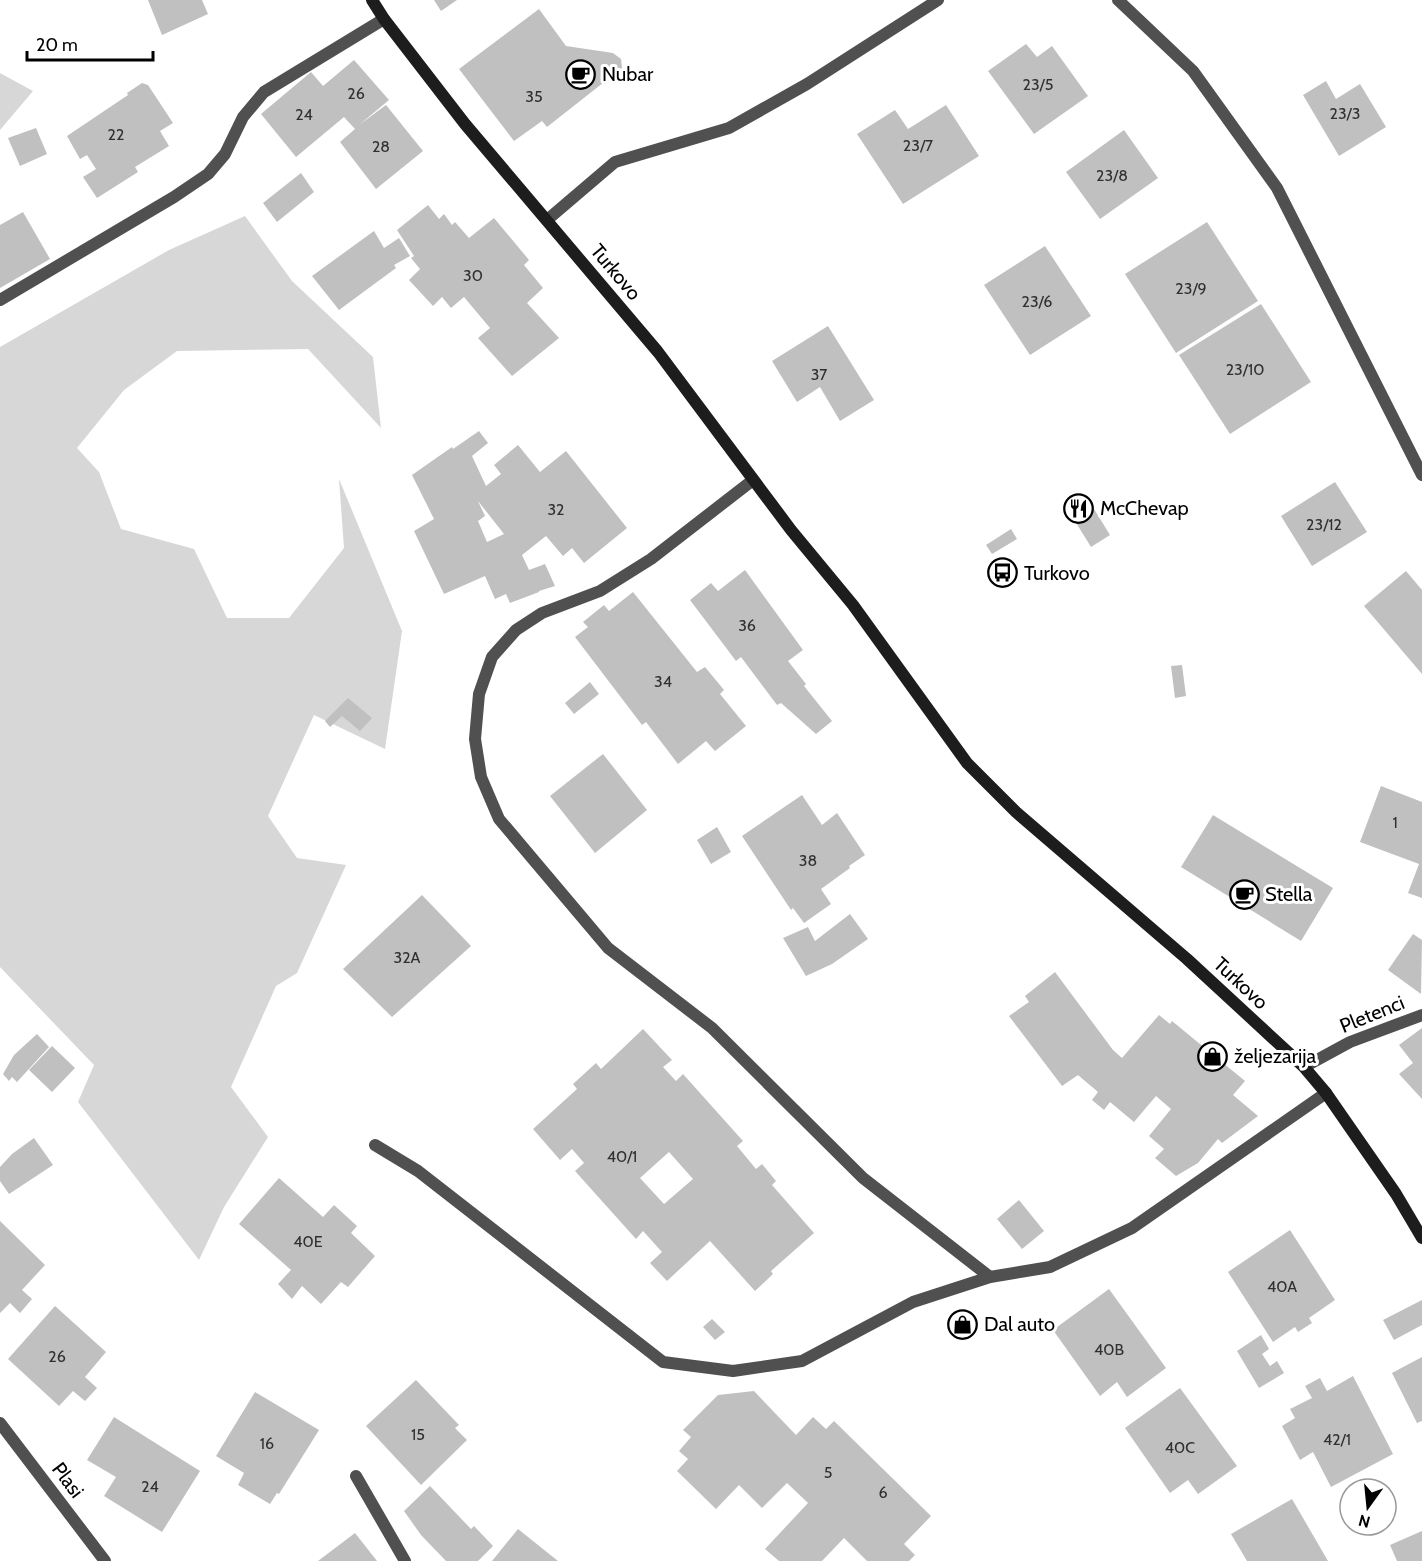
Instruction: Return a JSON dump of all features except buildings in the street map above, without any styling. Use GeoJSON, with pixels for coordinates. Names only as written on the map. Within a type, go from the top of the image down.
{"type":"FeatureCollection","features":[{"type":"Feature","properties":{"kind":"main road","name":"Turkovo"},"geometry":{"type":"LineString","coordinates":[[372,0],[384,19],[465,124],[658,352],[791,530],[853,605],[968,763],[1016,812],[1187,959],[1304,1068],[1326,1094],[1396,1194],[1422,1238]]}},
{"type":"Feature","properties":{"kind":"street"},"geometry":{"type":"LineString","coordinates":[[547,220],[615,162],[729,128],[807,84],[938,0]]}},
{"type":"Feature","properties":{"kind":"street"},"geometry":{"type":"LineString","coordinates":[[1118,0],[1193,71],[1277,189],[1422,475]]}},
{"type":"Feature","properties":{"kind":"street"},"geometry":{"type":"LineString","coordinates":[[0,300],[174,197],[208,174],[225,154],[243,117],[264,92],[384,19]]}},
{"type":"Feature","properties":{"kind":"street"},"geometry":{"type":"LineString","coordinates":[[753,480],[651,559],[600,591],[542,613],[516,630],[492,657],[479,693],[475,739],[481,777],[499,819],[608,948],[712,1028],[863,1178],[990,1277]]}},
{"type":"Feature","properties":{"kind":"street","name":"Pletenci"},"geometry":{"type":"LineString","coordinates":[[1304,1068],[1350,1042],[1422,1015]]}},
{"type":"Feature","properties":{"kind":"street"},"geometry":{"type":"LineString","coordinates":[[375,1145],[418,1171],[663,1362],[734,1371],[802,1361],[914,1302],[990,1277],[1050,1267],[1132,1228],[1326,1094]]}},
{"type":"Feature","properties":{"kind":"street","name":"Plasi"},"geometry":{"type":"LineString","coordinates":[[0,1423],[105,1561]]}},
{"type":"Feature","properties":{"kind":"street"},"geometry":{"type":"LineString","coordinates":[[356,1476],[405,1561]]}},
{"type":"Feature","properties":{"kind":"shaded area"},"geometry":{"type":"Polygon","coordinates":[[[0,73],[33,91],[0,130],[0,73]]]}},
{"type":"Feature","properties":{"kind":"shaded area"},"geometry":{"type":"Polygon","coordinates":[[[245,216],[292,281],[373,357],[381,428],[308,349],[177,351],[124,390],[77,448],[99,472],[121,529],[194,549],[227,618],[289,618],[344,548],[339,479],[402,631],[385,749],[314,715],[268,816],[297,858],[346,865],[297,973],[276,986],[231,1087],[268,1137],[224,1207],[199,1260],[78,1102],[94,1065],[0,967],[0,347],[169,250],[245,216]]]}},
{"type":"Feature","properties":{"kind":"place","name":"Nubar"},"geometry":{"type":"Point","coordinates":[581,74]}},
{"type":"Feature","properties":{"kind":"place","name":"McChevap"},"geometry":{"type":"Point","coordinates":[1079,508]}},
{"type":"Feature","properties":{"kind":"place","name":"Turkovo"},"geometry":{"type":"Point","coordinates":[1003,573]}},
{"type":"Feature","properties":{"kind":"place","name":"Stella"},"geometry":{"type":"Point","coordinates":[1244,894]}},
{"type":"Feature","properties":{"kind":"place","name":"željezarija"},"geometry":{"type":"Point","coordinates":[1213,1056]}},
{"type":"Feature","properties":{"kind":"place","name":"Dal auto"},"geometry":{"type":"Point","coordinates":[963,1324]}}]}
